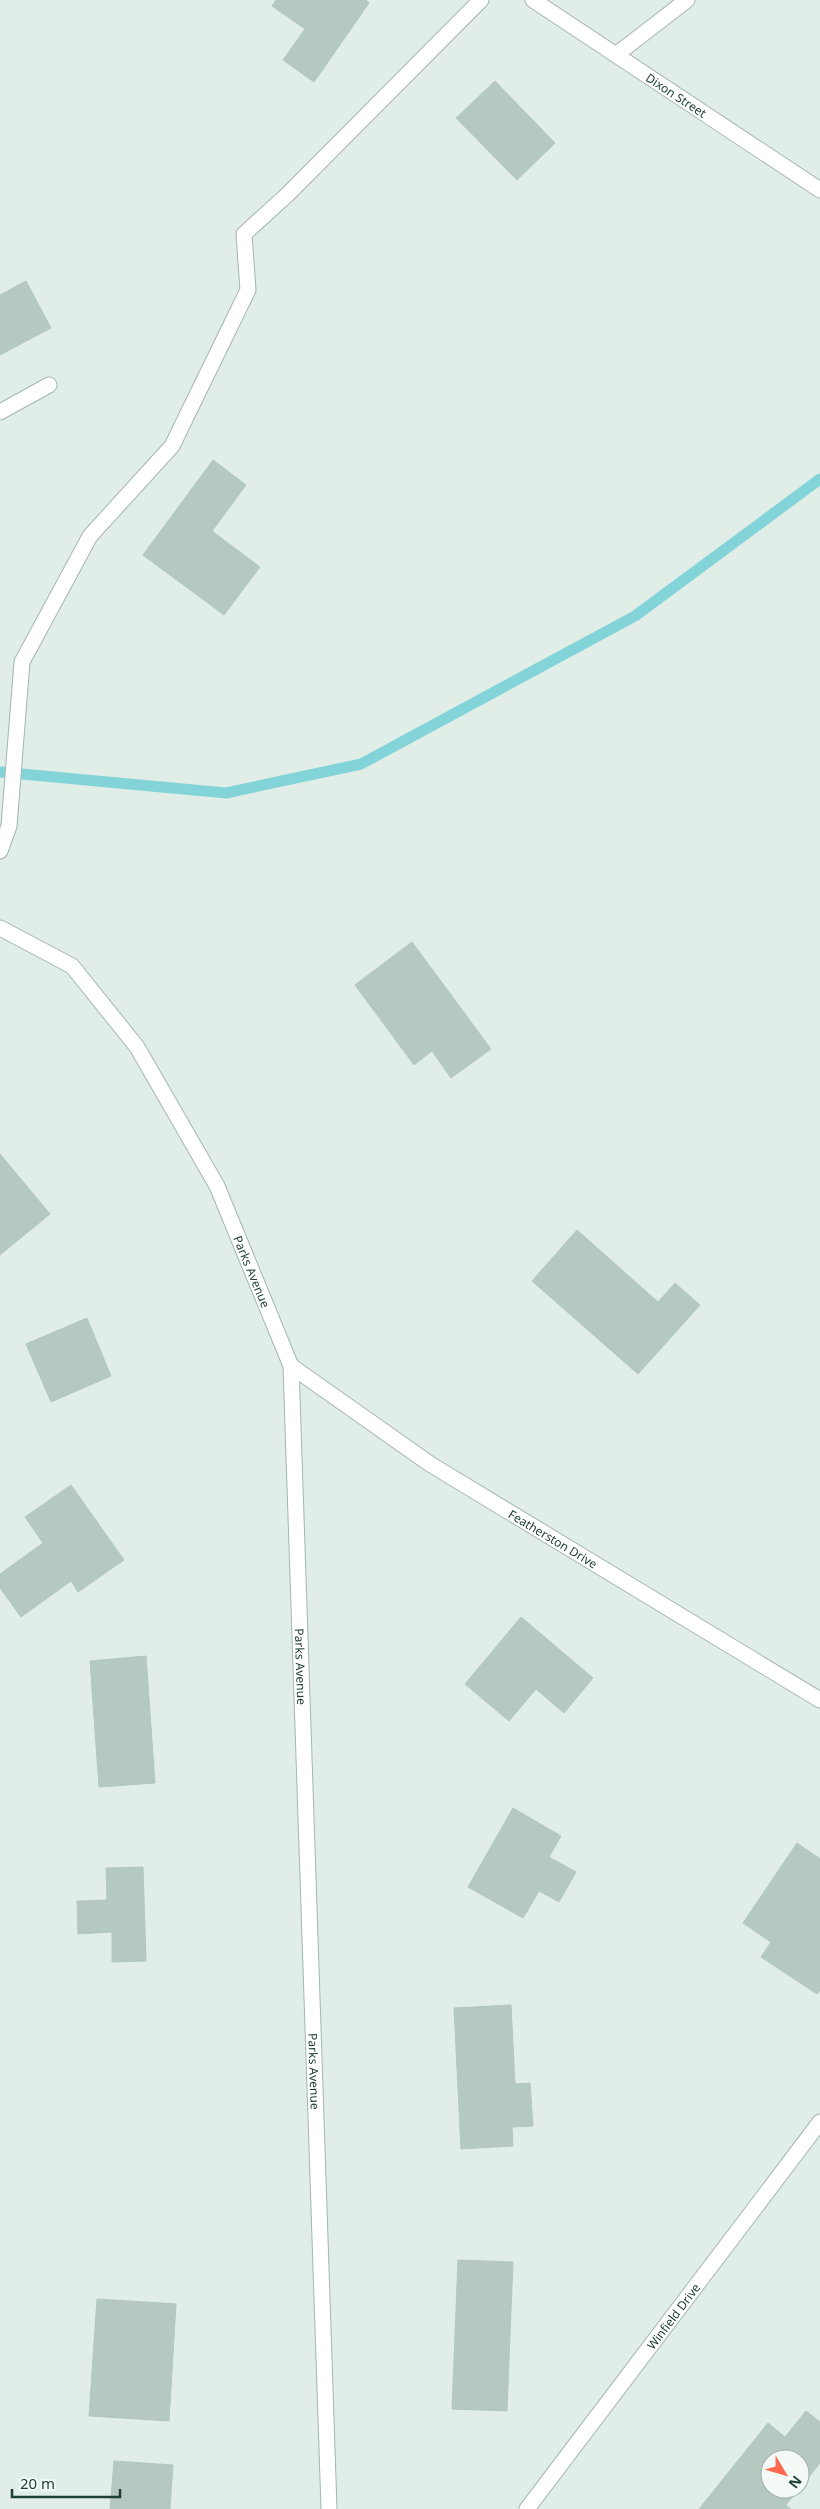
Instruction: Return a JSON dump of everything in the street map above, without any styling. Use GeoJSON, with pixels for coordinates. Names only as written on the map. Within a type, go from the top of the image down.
{"type":"FeatureCollection","features":[{"type":"Feature","properties":{"kind":"street"},"geometry":{"type":"LineString","coordinates":[[0,851],[9,826],[22,662],[90,536],[172,446],[248,290],[244,234],[288,194],[482,0]]}},
{"type":"Feature","properties":{"kind":"street","name":"Dixon Street"},"geometry":{"type":"LineString","coordinates":[[533,0],[820,190]]}},
{"type":"Feature","properties":{"kind":"street"},"geometry":{"type":"LineString","coordinates":[[617,54],[687,0]]}},
{"type":"Feature","properties":{"kind":"street"},"geometry":{"type":"LineString","coordinates":[[0,412],[49,385]]}},
{"type":"Feature","properties":{"kind":"street","name":"Parks Avenue"},"geometry":{"type":"LineString","coordinates":[[0,928],[72,966],[137,1047],[217,1186],[291,1366],[329,2509]]}},
{"type":"Feature","properties":{"kind":"street","name":"Featherston Drive"},"geometry":{"type":"LineString","coordinates":[[291,1366],[430,1464],[820,1700]]}},
{"type":"Feature","properties":{"kind":"street","name":"Winfield Drive"},"geometry":{"type":"LineString","coordinates":[[527,2509],[820,2122]]}},
{"type":"Feature","properties":{"kind":"building"},"geometry":{"type":"Polygon","coordinates":[[[276,0],[366,0],[369,3],[314,82],[283,60],[305,29],[272,6],[276,0]]]}},
{"type":"Feature","properties":{"kind":"building"},"geometry":{"type":"Polygon","coordinates":[[[495,81],[555,143],[517,180],[456,118],[495,81]]]}},
{"type":"Feature","properties":{"kind":"building"},"geometry":{"type":"Polygon","coordinates":[[[26,281],[51,328],[0,355],[0,295],[26,281]]]}},
{"type":"Feature","properties":{"kind":"building"},"geometry":{"type":"Polygon","coordinates":[[[213,460],[246,485],[212,531],[260,567],[224,615],[143,555],[213,460]]]}},
{"type":"Feature","properties":{"kind":"building"},"geometry":{"type":"Polygon","coordinates":[[[412,942],[491,1049],[451,1078],[432,1051],[414,1065],[355,985],[412,942]]]}},
{"type":"Feature","properties":{"kind":"building"},"geometry":{"type":"Polygon","coordinates":[[[0,1154],[50,1214],[0,1255],[0,1154]]]}},
{"type":"Feature","properties":{"kind":"building"},"geometry":{"type":"Polygon","coordinates":[[[577,1230],[658,1302],[675,1283],[700,1305],[638,1374],[532,1281],[577,1230]]]}},
{"type":"Feature","properties":{"kind":"building"},"geometry":{"type":"Polygon","coordinates":[[[87,1318],[111,1376],[51,1402],[26,1344],[87,1318]]]}},
{"type":"Feature","properties":{"kind":"building"},"geometry":{"type":"Polygon","coordinates":[[[71,1485],[124,1560],[78,1592],[71,1581],[21,1617],[0,1588],[0,1574],[43,1543],[25,1517],[71,1485]]]}},
{"type":"Feature","properties":{"kind":"building"},"geometry":{"type":"Polygon","coordinates":[[[521,1617],[593,1678],[564,1713],[536,1689],[509,1721],[465,1684],[521,1617]]]}},
{"type":"Feature","properties":{"kind":"building"},"geometry":{"type":"Polygon","coordinates":[[[146,1656],[155,1783],[99,1787],[90,1661],[146,1656]]]}},
{"type":"Feature","properties":{"kind":"building"},"geometry":{"type":"Polygon","coordinates":[[[513,1808],[561,1836],[549,1857],[576,1872],[559,1902],[539,1891],[523,1918],[468,1887],[513,1808]]]}},
{"type":"Feature","properties":{"kind":"building"},"geometry":{"type":"Polygon","coordinates":[[[797,1843],[820,1859],[820,1990],[817,1994],[761,1957],[771,1942],[743,1923],[797,1843]]]}},
{"type":"Feature","properties":{"kind":"building"},"geometry":{"type":"Polygon","coordinates":[[[143,1867],[146,1961],[112,1962],[112,1932],[78,1934],[77,1901],[107,1900],[106,1868],[143,1867]]]}},
{"type":"Feature","properties":{"kind":"building"},"geometry":{"type":"Polygon","coordinates":[[[511,2005],[515,2084],[530,2083],[533,2126],[512,2127],[513,2146],[461,2149],[454,2008],[511,2005]]]}},
{"type":"Feature","properties":{"kind":"building"},"geometry":{"type":"Polygon","coordinates":[[[458,2260],[513,2262],[507,2411],[452,2409],[458,2260]]]}},
{"type":"Feature","properties":{"kind":"building"},"geometry":{"type":"Polygon","coordinates":[[[97,2299],[176,2304],[169,2421],[89,2416],[97,2299]]]}},
{"type":"Feature","properties":{"kind":"building"},"geometry":{"type":"Polygon","coordinates":[[[806,2411],[820,2422],[820,2463],[810,2476],[810,2449],[760,2449],[760,2499],[791,2499],[786,2505],[791,2509],[699,2509],[768,2423],[785,2437],[806,2411]]]}},
{"type":"Feature","properties":{"kind":"building"},"geometry":{"type":"Polygon","coordinates":[[[114,2461],[173,2465],[170,2509],[110,2509],[114,2461]]]}},
{"type":"Feature","properties":{"kind":"waterway"},"geometry":{"type":"LineString","coordinates":[[0,772],[226,793],[361,764],[635,616],[820,479]]}}]}
